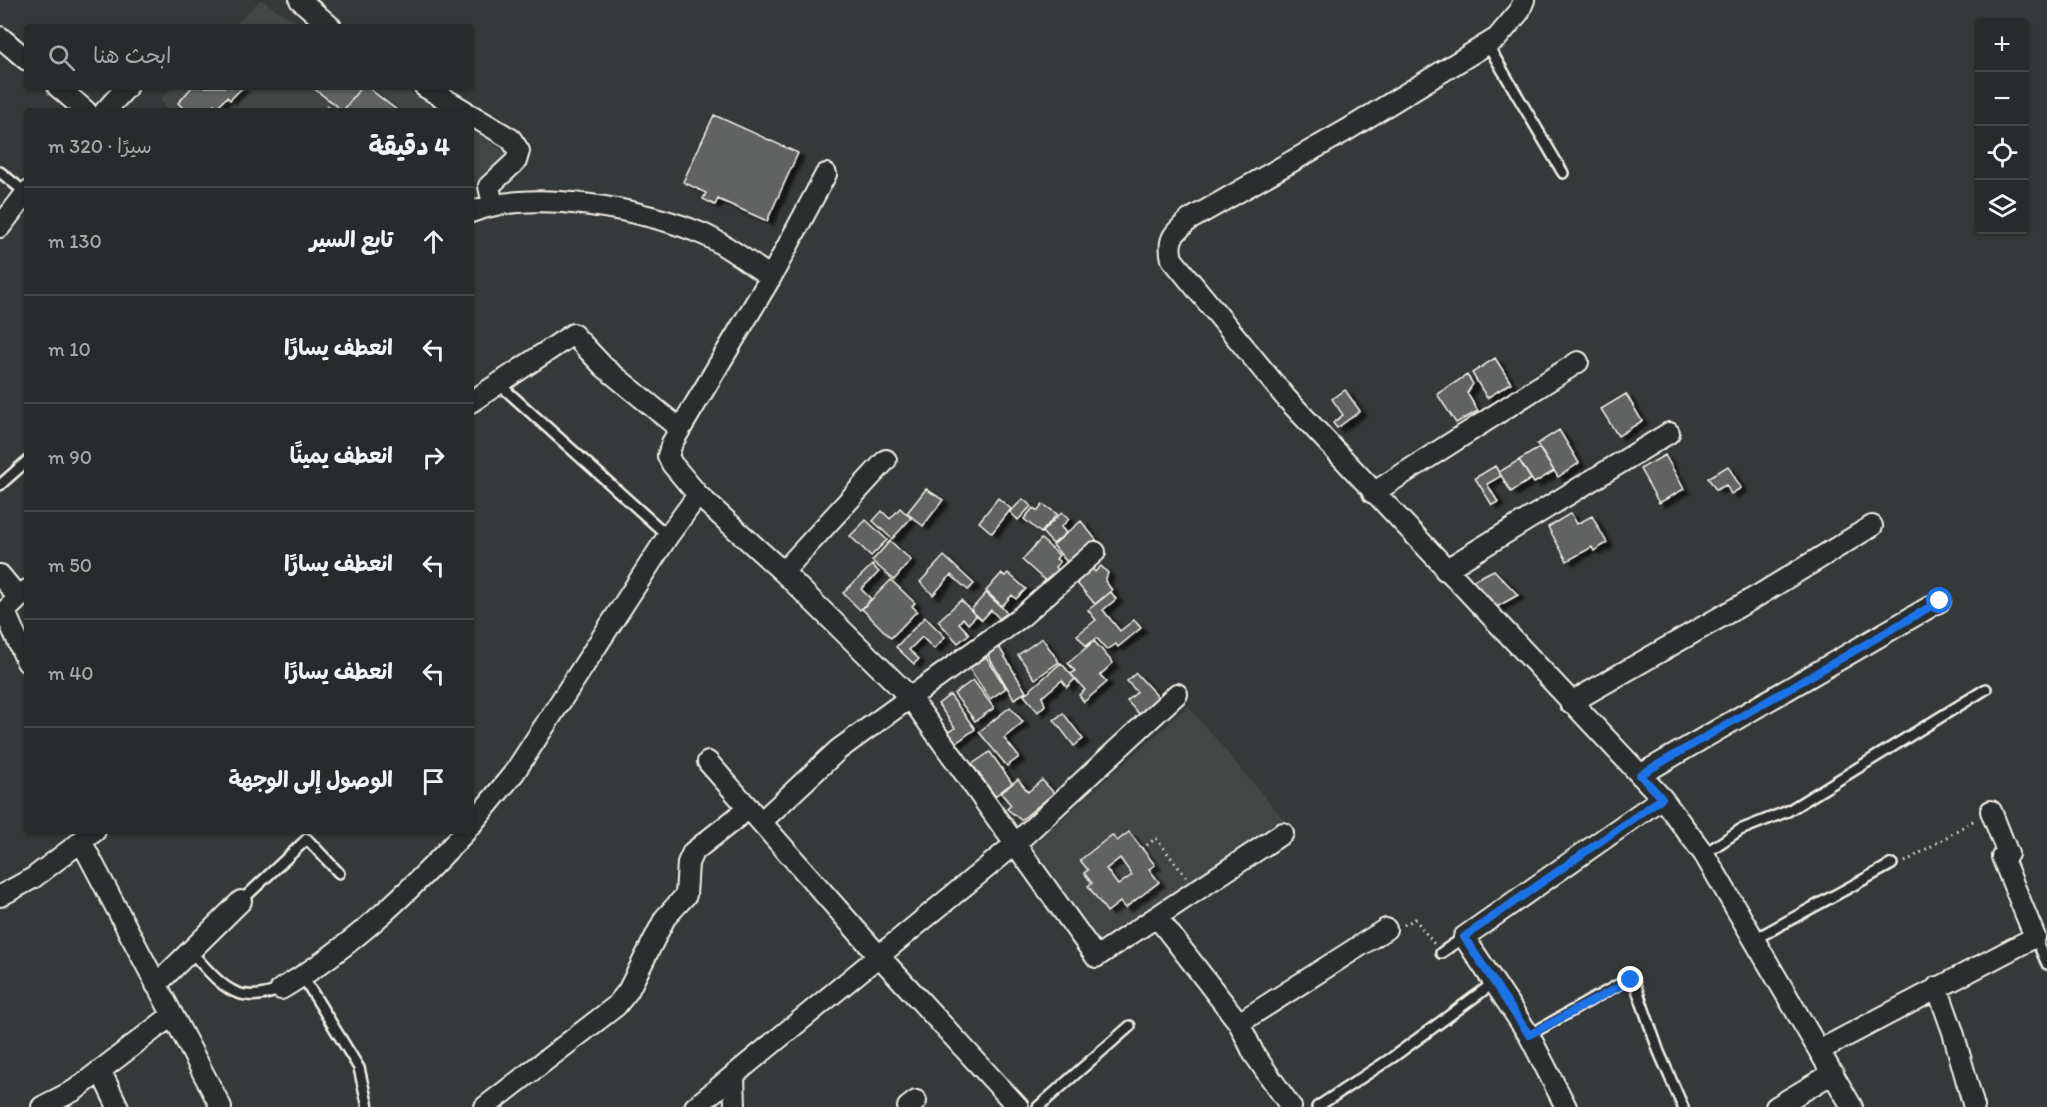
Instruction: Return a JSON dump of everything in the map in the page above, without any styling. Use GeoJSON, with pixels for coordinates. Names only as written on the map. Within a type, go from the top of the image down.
{"type":"FeatureCollection","features":[{"type":"Feature","properties":{"kind":"street"},"geometry":{"type":"LineString","coordinates":[[300,0],[328,24]]}},
{"type":"Feature","properties":{"kind":"street"},"geometry":{"type":"LineString","coordinates":[[1524,0],[1508,27],[1487,45],[1347,130],[1189,220],[1174,232],[1169,245],[1172,259],[1286,398],[1570,703],[1662,798],[1704,854],[1852,1107]]}},
{"type":"Feature","properties":{"kind":"street"},"geometry":{"type":"LineString","coordinates":[[0,37],[24,57]]}},
{"type":"Feature","properties":{"kind":"street"},"geometry":{"type":"LineString","coordinates":[[62,90],[82,108]]}},
{"type":"Feature","properties":{"kind":"street"},"geometry":{"type":"LineString","coordinates":[[108,108],[124,90]]}},
{"type":"Feature","properties":{"kind":"street"},"geometry":{"type":"LineString","coordinates":[[430,90],[460,108]]}},
{"type":"Feature","properties":{"kind":"street"},"geometry":{"type":"LineString","coordinates":[[474,117],[511,139],[519,151],[516,161],[489,186],[493,205]]}},
{"type":"Feature","properties":{"kind":"street"},"geometry":{"type":"LineString","coordinates":[[826,174],[771,278],[680,429],[669,449],[668,456],[698,495],[783,572],[910,697],[1096,957],[1283,833]]}},
{"type":"Feature","properties":{"kind":"street"},"geometry":{"type":"LineString","coordinates":[[0,228],[24,196]]}},
{"type":"Feature","properties":{"kind":"street"},"geometry":{"type":"LineString","coordinates":[[474,211],[493,205],[557,203],[633,212],[668,220],[707,236],[771,278]]}},
{"type":"Feature","properties":{"kind":"street"},"geometry":{"type":"LineString","coordinates":[[474,400],[573,334],[604,367],[680,429]]}},
{"type":"Feature","properties":{"kind":"street"},"geometry":{"type":"LineString","coordinates":[[1373,493],[1578,362]]}},
{"type":"Feature","properties":{"kind":"street"},"geometry":{"type":"LineString","coordinates":[[1445,570],[1669,433]]}},
{"type":"Feature","properties":{"kind":"street"},"geometry":{"type":"LineString","coordinates":[[783,572],[885,460]]}},
{"type":"Feature","properties":{"kind":"street"},"geometry":{"type":"LineString","coordinates":[[474,816],[547,724],[668,536],[698,495]]}},
{"type":"Feature","properties":{"kind":"street"},"geometry":{"type":"LineString","coordinates":[[1570,703],[1760,595],[1872,526]]}},
{"type":"Feature","properties":{"kind":"street"},"geometry":{"type":"LineString","coordinates":[[485,1107],[616,1006],[628,991],[665,918],[686,895],[688,862],[693,852],[755,815],[838,750],[1021,617],[1095,552]]}},
{"type":"Feature","properties":{"kind":"street"},"geometry":{"type":"LineString","coordinates":[[0,575],[23,594],[2,614],[24,656]]}},
{"type":"Feature","properties":{"kind":"street"},"geometry":{"type":"LineString","coordinates":[[1640,775],[1940,601]]}},
{"type":"Feature","properties":{"kind":"street"},"geometry":{"type":"LineString","coordinates":[[695,1107],[1014,845],[1177,694]]}},
{"type":"Feature","properties":{"kind":"street"},"geometry":{"type":"LineString","coordinates":[[708,762],[879,956],[1018,1107]]}},
{"type":"Feature","properties":{"kind":"street"},"geometry":{"type":"LineString","coordinates":[[1566,1107],[1529,1035],[1464,937],[1662,798]]}},
{"type":"Feature","properties":{"kind":"street"},"geometry":{"type":"LineString","coordinates":[[1820,1050],[2035,937],[2002,857],[2008,854],[1990,811]]}},
{"type":"Feature","properties":{"kind":"street"},"geometry":{"type":"LineString","coordinates":[[0,896],[33,878],[92,834],[156,985],[221,1107]]}},
{"type":"Feature","properties":{"kind":"street"},"geometry":{"type":"LineString","coordinates":[[281,989],[303,976],[356,936],[424,875],[463,834]]}},
{"type":"Feature","properties":{"kind":"street"},"geometry":{"type":"LineString","coordinates":[[156,985],[241,901]]}},
{"type":"Feature","properties":{"kind":"street"},"geometry":{"type":"LineString","coordinates":[[1157,917],[1239,1023],[1254,1054],[1292,1107]]}},
{"type":"Feature","properties":{"kind":"street"},"geometry":{"type":"LineString","coordinates":[[1239,1023],[1386,929]]}},
{"type":"Feature","properties":{"kind":"street"},"geometry":{"type":"LineString","coordinates":[[1936,987],[1953,1032],[1974,1107]]}},
{"type":"Feature","properties":{"kind":"street"},"geometry":{"type":"LineString","coordinates":[[42,1107],[75,1090],[101,1072],[171,1016]]}},
{"type":"Feature","properties":{"kind":"street"},"geometry":{"type":"LineString","coordinates":[[101,1072],[118,1107]]}},
{"type":"Feature","properties":{"kind":"street"},"geometry":{"type":"LineString","coordinates":[[1776,1107],[1833,1073]]}},
{"type":"Feature","properties":{"kind":"street"},"geometry":{"type":"LineString","coordinates":[[734,1076],[735,1107]]}},
{"type":"Feature","properties":{"kind":"lane"},"geometry":{"type":"LineString","coordinates":[[1487,45],[1563,172]]}},
{"type":"Feature","properties":{"kind":"lane"},"geometry":{"type":"LineString","coordinates":[[0,172],[24,191]]}},
{"type":"Feature","properties":{"kind":"lane"},"geometry":{"type":"LineString","coordinates":[[499,384],[668,536]]}},
{"type":"Feature","properties":{"kind":"lane"},"geometry":{"type":"LineString","coordinates":[[0,485],[24,464]]}},
{"type":"Feature","properties":{"kind":"lane"},"geometry":{"type":"LineString","coordinates":[[1704,854],[1740,830],[1788,811],[1986,689]]}},
{"type":"Feature","properties":{"kind":"lane"},"geometry":{"type":"LineString","coordinates":[[241,901],[306,839],[339,873]]}},
{"type":"Feature","properties":{"kind":"lane"},"geometry":{"type":"LineString","coordinates":[[1755,939],[1892,864]]}},
{"type":"Feature","properties":{"kind":"lane"},"geometry":{"type":"LineString","coordinates":[[1441,953],[1464,937]]}},
{"type":"Feature","properties":{"kind":"lane"},"geometry":{"type":"LineString","coordinates":[[2035,937],[2047,964]]}},
{"type":"Feature","properties":{"kind":"lane"},"geometry":{"type":"LineString","coordinates":[[190,951],[223,985],[240,996],[264,996],[281,989]]}},
{"type":"Feature","properties":{"kind":"lane"},"geometry":{"type":"LineString","coordinates":[[303,976],[359,1068],[369,1107]]}},
{"type":"Feature","properties":{"kind":"lane"},"geometry":{"type":"LineString","coordinates":[[1529,1035],[1623,982],[1634,981],[1659,1052],[1683,1107]]}},
{"type":"Feature","properties":{"kind":"lane"},"geometry":{"type":"LineString","coordinates":[[1317,1107],[1412,1044],[1495,982]]}},
{"type":"Feature","properties":{"kind":"lane"},"geometry":{"type":"LineString","coordinates":[[1038,1107],[1130,1026]]}},
{"type":"Feature","properties":{"kind":"path"},"geometry":{"type":"LineString","coordinates":[[326,108],[331,102]]}},
{"type":"Feature","properties":{"kind":"path"},"geometry":{"type":"LineString","coordinates":[[1892,864],[1899,866],[1990,811]]}},
{"type":"Feature","properties":{"kind":"path"},"geometry":{"type":"LineString","coordinates":[[1142,849],[1156,838],[1196,890]]}},
{"type":"Feature","properties":{"kind":"path"},"geometry":{"type":"LineString","coordinates":[[1386,929],[1394,930],[1415,919],[1441,953]]}},
{"type":"Feature","properties":{"kind":"shaded area"},"geometry":{"type":"Polygon","coordinates":[[[261,0],[300,24],[236,24],[261,0]]]}},
{"type":"Feature","properties":{"kind":"shaded area"},"geometry":{"type":"Polygon","coordinates":[[[170,90],[406,90],[435,108],[167,108],[160,100],[170,90]]]}},
{"type":"Feature","properties":{"kind":"shaded area"},"geometry":{"type":"Polygon","coordinates":[[[474,132],[508,153],[474,182],[474,132]]]}},
{"type":"Feature","properties":{"kind":"shaded area"},"geometry":{"type":"Polygon","coordinates":[[[1188,706],[1284,820],[1098,940],[1032,846],[1188,706]]]}},
{"type":"Feature","properties":{"kind":"building"},"geometry":{"type":"Polygon","coordinates":[[[189,90],[240,90],[230,100],[227,97],[217,107],[214,104],[212,108],[183,108],[178,103],[189,90]]]}},
{"type":"Feature","properties":{"kind":"building"},"geometry":{"type":"Polygon","coordinates":[[[316,90],[359,90],[345,108],[339,108],[316,90]]]}},
{"type":"Feature","properties":{"kind":"building"},"geometry":{"type":"Polygon","coordinates":[[[359,90],[371,90],[394,108],[345,108],[359,90]]]}},
{"type":"Feature","properties":{"kind":"building"},"geometry":{"type":"Polygon","coordinates":[[[714,115],[798,153],[767,221],[718,199],[715,205],[703,199],[706,193],[683,182],[714,115]]]}},
{"type":"Feature","properties":{"kind":"building"},"geometry":{"type":"Polygon","coordinates":[[[1495,358],[1511,383],[1487,398],[1472,373],[1495,358]]]}},
{"type":"Feature","properties":{"kind":"building"},"geometry":{"type":"Polygon","coordinates":[[[1467,375],[1473,384],[1467,393],[1478,411],[1456,423],[1437,394],[1467,375]]]}},
{"type":"Feature","properties":{"kind":"building"},"geometry":{"type":"Polygon","coordinates":[[[1345,390],[1360,411],[1337,428],[1333,423],[1343,415],[1332,399],[1345,390]]]}},
{"type":"Feature","properties":{"kind":"building"},"geometry":{"type":"Polygon","coordinates":[[[1626,394],[1642,421],[1618,436],[1601,409],[1626,394]]]}},
{"type":"Feature","properties":{"kind":"building"},"geometry":{"type":"Polygon","coordinates":[[[1559,430],[1579,463],[1558,477],[1537,444],[1559,430]]]}},
{"type":"Feature","properties":{"kind":"building"},"geometry":{"type":"Polygon","coordinates":[[[1539,448],[1554,471],[1534,483],[1519,460],[1539,448]]]}},
{"type":"Feature","properties":{"kind":"building"},"geometry":{"type":"Polygon","coordinates":[[[1665,455],[1684,489],[1659,503],[1640,469],[1665,455]]]}},
{"type":"Feature","properties":{"kind":"building"},"geometry":{"type":"Polygon","coordinates":[[[1519,460],[1531,479],[1511,492],[1499,472],[1519,460]]]}},
{"type":"Feature","properties":{"kind":"building"},"geometry":{"type":"Polygon","coordinates":[[[1495,466],[1501,476],[1487,484],[1498,502],[1492,505],[1475,478],[1495,466]]]}},
{"type":"Feature","properties":{"kind":"building"},"geometry":{"type":"Polygon","coordinates":[[[1728,466],[1741,488],[1731,494],[1726,485],[1716,490],[1708,478],[1728,466]]]}},
{"type":"Feature","properties":{"kind":"building"},"geometry":{"type":"Polygon","coordinates":[[[926,489],[943,500],[923,526],[907,513],[926,489]]]}},
{"type":"Feature","properties":{"kind":"building"},"geometry":{"type":"Polygon","coordinates":[[[998,498],[1011,509],[992,533],[979,522],[998,498]]]}},
{"type":"Feature","properties":{"kind":"building"},"geometry":{"type":"Polygon","coordinates":[[[1023,499],[1031,506],[1018,520],[1010,512],[1023,499]]]}},
{"type":"Feature","properties":{"kind":"building"},"geometry":{"type":"Polygon","coordinates":[[[1043,504],[1057,514],[1041,533],[1024,519],[1033,508],[1038,511],[1043,504]]]}},
{"type":"Feature","properties":{"kind":"building"},"geometry":{"type":"Polygon","coordinates":[[[900,508],[911,518],[892,539],[873,521],[882,511],[890,519],[900,508]]]}},
{"type":"Feature","properties":{"kind":"building"},"geometry":{"type":"Polygon","coordinates":[[[1062,512],[1069,519],[1061,527],[1066,533],[1053,544],[1042,532],[1062,512]]]}},
{"type":"Feature","properties":{"kind":"building"},"geometry":{"type":"Polygon","coordinates":[[[1571,513],[1577,524],[1592,516],[1607,543],[1594,551],[1592,547],[1567,561],[1548,527],[1571,513]]]}},
{"type":"Feature","properties":{"kind":"building"},"geometry":{"type":"Polygon","coordinates":[[[866,520],[887,540],[871,556],[850,536],[866,520]]]}},
{"type":"Feature","properties":{"kind":"building"},"geometry":{"type":"Polygon","coordinates":[[[1081,521],[1097,541],[1067,562],[1053,545],[1081,521]]]}},
{"type":"Feature","properties":{"kind":"building"},"geometry":{"type":"Polygon","coordinates":[[[1041,539],[1059,555],[1056,559],[1060,562],[1055,567],[1060,571],[1049,584],[1022,560],[1041,539]]]}},
{"type":"Feature","properties":{"kind":"building"},"geometry":{"type":"Polygon","coordinates":[[[890,541],[911,560],[894,580],[872,561],[890,541]]]}},
{"type":"Feature","properties":{"kind":"building"},"geometry":{"type":"Polygon","coordinates":[[[944,556],[974,584],[968,590],[951,575],[933,595],[920,582],[944,556]]]}},
{"type":"Feature","properties":{"kind":"building"},"geometry":{"type":"Polygon","coordinates":[[[872,565],[879,572],[861,589],[871,599],[860,610],[843,593],[872,565]]]}},
{"type":"Feature","properties":{"kind":"building"},"geometry":{"type":"Polygon","coordinates":[[[1101,566],[1108,573],[1105,581],[1112,590],[1095,604],[1075,581],[1091,567],[1095,572],[1101,566]]]}},
{"type":"Feature","properties":{"kind":"building"},"geometry":{"type":"Polygon","coordinates":[[[1494,570],[1518,595],[1493,609],[1470,582],[1494,570]]]}},
{"type":"Feature","properties":{"kind":"building"},"geometry":{"type":"Polygon","coordinates":[[[1008,573],[1026,589],[1016,599],[1012,595],[1002,606],[986,591],[1001,574],[1005,576],[1008,573]]]}},
{"type":"Feature","properties":{"kind":"building"},"geometry":{"type":"Polygon","coordinates":[[[891,580],[915,603],[912,606],[917,611],[891,638],[862,609],[891,580]]]}},
{"type":"Feature","properties":{"kind":"building"},"geometry":{"type":"Polygon","coordinates":[[[1111,592],[1116,599],[1103,610],[1120,631],[1134,620],[1141,628],[1118,647],[1116,644],[1107,650],[1097,638],[1086,646],[1077,635],[1096,620],[1088,610],[1111,592]]]}},
{"type":"Feature","properties":{"kind":"building"},"geometry":{"type":"Polygon","coordinates":[[[986,593],[1011,616],[1004,623],[991,610],[982,620],[971,610],[986,593]]]}},
{"type":"Feature","properties":{"kind":"building"},"geometry":{"type":"Polygon","coordinates":[[[961,600],[976,616],[968,624],[963,618],[959,623],[969,634],[958,643],[938,621],[961,600]]]}},
{"type":"Feature","properties":{"kind":"building"},"geometry":{"type":"Polygon","coordinates":[[[925,617],[945,637],[934,649],[922,637],[909,650],[919,659],[914,664],[896,647],[925,617]]]}},
{"type":"Feature","properties":{"kind":"building"},"geometry":{"type":"Polygon","coordinates":[[[1042,638],[1059,662],[1035,679],[1018,655],[1042,638]]]}},
{"type":"Feature","properties":{"kind":"building"},"geometry":{"type":"Polygon","coordinates":[[[1094,641],[1113,663],[1100,675],[1107,682],[1084,702],[1079,695],[1085,690],[1071,674],[1075,671],[1068,663],[1094,641]]]}},
{"type":"Feature","properties":{"kind":"building"},"geometry":{"type":"Polygon","coordinates":[[[999,647],[1026,692],[1014,699],[987,654],[999,647]]]}},
{"type":"Feature","properties":{"kind":"building"},"geometry":{"type":"Polygon","coordinates":[[[986,657],[1006,688],[990,699],[969,668],[986,657]]]}},
{"type":"Feature","properties":{"kind":"building"},"geometry":{"type":"Polygon","coordinates":[[[1061,663],[1075,679],[1067,687],[1062,680],[1042,697],[1045,705],[1038,712],[1024,695],[1061,663]]]}},
{"type":"Feature","properties":{"kind":"building"},"geometry":{"type":"Polygon","coordinates":[[[1136,673],[1158,697],[1139,714],[1127,701],[1137,692],[1127,681],[1136,673]]]}},
{"type":"Feature","properties":{"kind":"building"},"geometry":{"type":"Polygon","coordinates":[[[973,680],[994,708],[975,721],[954,694],[973,680]]]}},
{"type":"Feature","properties":{"kind":"building"},"geometry":{"type":"Polygon","coordinates":[[[950,695],[975,729],[953,745],[945,734],[955,728],[938,704],[950,695]]]}},
{"type":"Feature","properties":{"kind":"building"},"geometry":{"type":"Polygon","coordinates":[[[1010,707],[1023,722],[1004,738],[1019,757],[1007,766],[979,732],[1010,707]]]}},
{"type":"Feature","properties":{"kind":"building"},"geometry":{"type":"Polygon","coordinates":[[[1063,713],[1083,739],[1074,746],[1054,720],[1063,713]]]}},
{"type":"Feature","properties":{"kind":"building"},"geometry":{"type":"Polygon","coordinates":[[[990,752],[1012,783],[995,796],[972,764],[990,752]]]}},
{"type":"Feature","properties":{"kind":"building"},"geometry":{"type":"Polygon","coordinates":[[[1018,779],[1028,792],[1042,780],[1054,793],[1021,820],[1007,809],[1011,805],[1001,793],[1018,779]]]}},
{"type":"Feature","properties":{"kind":"building"},"geometry":{"type":"Polygon","coordinates":[[[1129,832],[1155,865],[1149,869],[1159,882],[1125,908],[1120,902],[1107,912],[1088,886],[1092,883],[1084,873],[1088,870],[1080,860],[1112,835],[1117,841],[1129,832]],[[1120,858],[1106,869],[1118,885],[1132,875],[1120,858]]]}},
{"type":"Feature","properties":{"kind":"route"},"geometry":{"type":"LineString","coordinates":[[1631,980],[1623,982],[1529,1035],[1464,937],[1662,798],[1640,775],[1940,601]]}}]}
